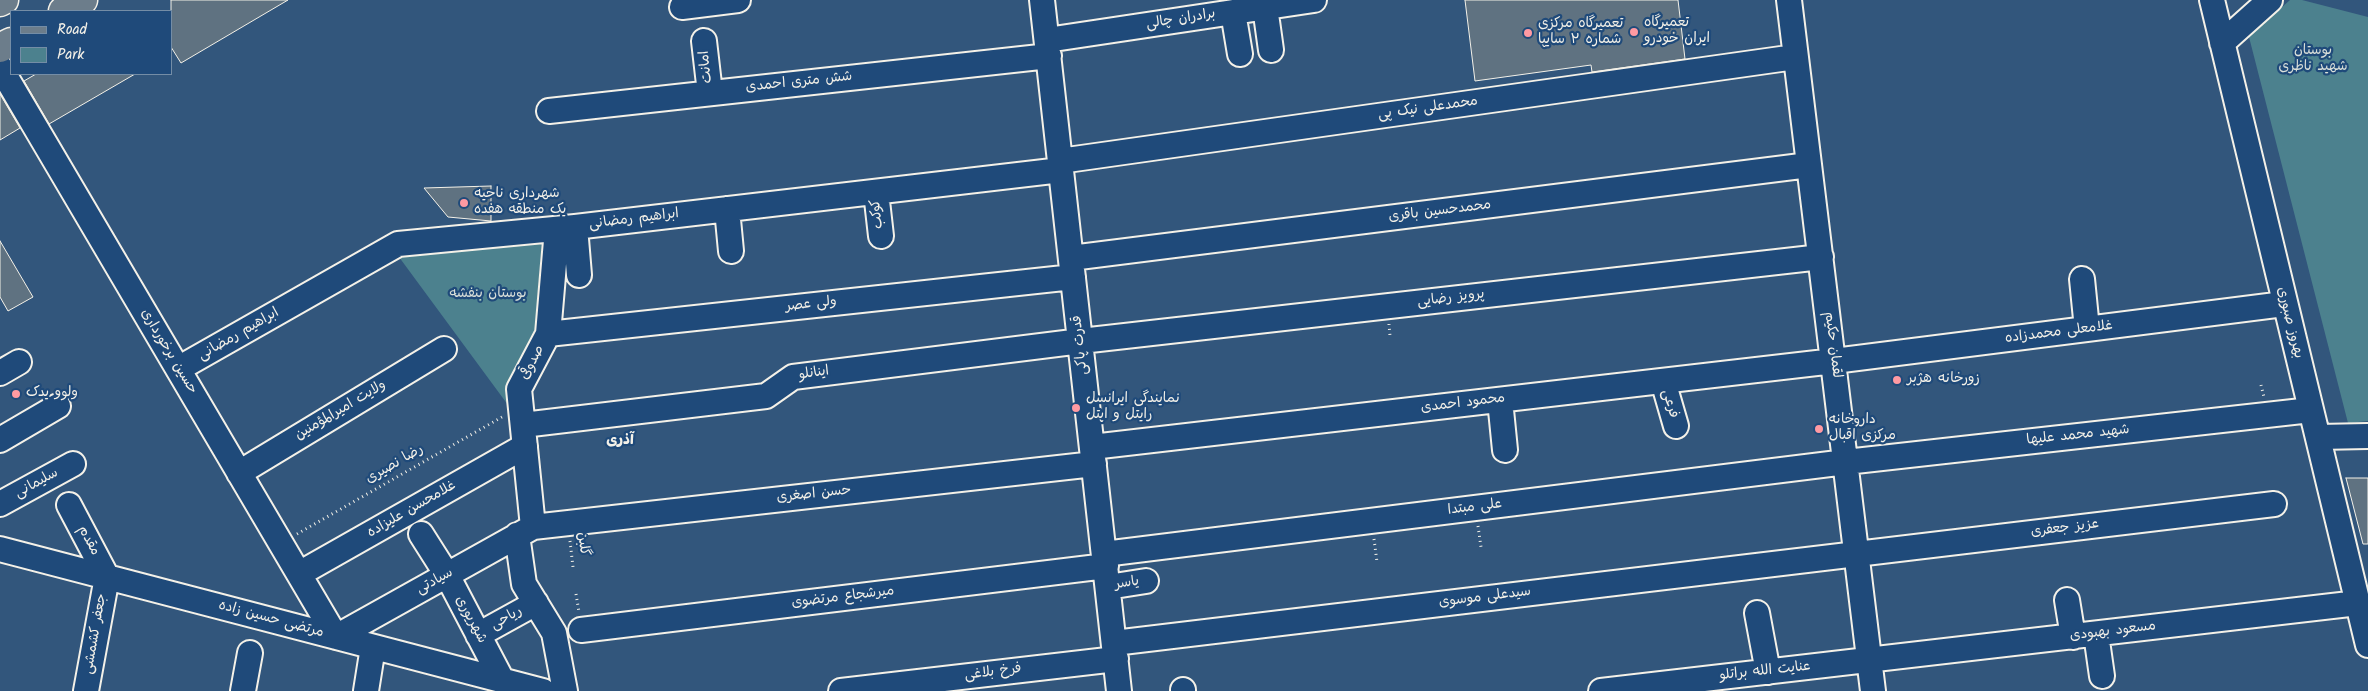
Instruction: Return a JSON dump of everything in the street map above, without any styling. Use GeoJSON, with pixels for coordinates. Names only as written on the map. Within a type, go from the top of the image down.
{"type":"FeatureCollection","features":[{"type":"Feature","properties":{"kind":"main road"},"geometry":{"type":"LineString","coordinates":[[0,2],[4,0]]}},
{"type":"Feature","properties":{"kind":"main road"},"geometry":{"type":"LineString","coordinates":[[65,10],[83,0]]}},
{"type":"Feature","properties":{"kind":"street"},"geometry":{"type":"LineString","coordinates":[[682,6],[738,0]]}},
{"type":"Feature","properties":{"kind":"street","name":"قدرت پاکی"},"geometry":{"type":"LineString","coordinates":[[1042,0],[1120,691]]}},
{"type":"Feature","properties":{"kind":"street","name":"برادران چالی"},"geometry":{"type":"LineString","coordinates":[[1048,48],[1233,12],[1314,0]]}},
{"type":"Feature","properties":{"kind":"street","name":"لقمان حکیم"},"geometry":{"type":"LineString","coordinates":[[1789,0],[1873,691]]}},
{"type":"Feature","properties":{"kind":"street","name":"بهروز صبوری"},"geometry":{"type":"LineString","coordinates":[[2212,0],[2368,645]]}},
{"type":"Feature","properties":{"kind":"street"},"geometry":{"type":"LineString","coordinates":[[2222,42],[2270,0]]}},
{"type":"Feature","properties":{"kind":"street"},"geometry":{"type":"LineString","coordinates":[[1265,7],[1271,50]]}},
{"type":"Feature","properties":{"kind":"street"},"geometry":{"type":"LineString","coordinates":[[1233,12],[1240,54]]}},
{"type":"Feature","properties":{"kind":"street","name":"امانت"},"geometry":{"type":"LineString","coordinates":[[704,41],[710,93]]}},
{"type":"Feature","properties":{"kind":"street","name":"شش متری احمدی"},"geometry":{"type":"LineString","coordinates":[[549,111],[710,93],[1048,48]]}},
{"type":"Feature","properties":{"kind":"street","name":"محمدعلی نیک پی"},"geometry":{"type":"LineString","coordinates":[[1061,165],[1795,56]]}},
{"type":"Feature","properties":{"kind":"street","name":"حسین برخورداری"},"geometry":{"type":"LineString","coordinates":[[0,67],[336,637]]}},
{"type":"Feature","properties":{"kind":"street","name":"ابراهیم رمضانی"},"geometry":{"type":"LineString","coordinates":[[178,369],[398,244],[566,228],[876,192],[1061,165]]}},
{"type":"Feature","properties":{"kind":"street","name":"محمدحسین باقری"},"geometry":{"type":"LineString","coordinates":[[1072,267],[1809,165]]}},
{"type":"Feature","properties":{"kind":"street","name":"کوکب"},"geometry":{"type":"LineString","coordinates":[[876,192],[881,236]]}},
{"type":"Feature","properties":{"kind":"street"},"geometry":{"type":"LineString","coordinates":[[727,209],[731,252]]}},
{"type":"Feature","properties":{"kind":"street"},"geometry":{"type":"LineString","coordinates":[[566,228],[579,275]]}},
{"type":"Feature","properties":{"kind":"street","name":"صدوقی"},"geometry":{"type":"LineString","coordinates":[[565,691],[554,633],[524,584],[523,425],[519,389],[548,334],[566,228]]}},
{"type":"Feature","properties":{"kind":"street","name":"پرویز رضایی"},"geometry":{"type":"LineString","coordinates":[[1080,341],[1821,257]]}},
{"type":"Feature","properties":{"kind":"street","name":"ولی عصر"},"geometry":{"type":"LineString","coordinates":[[548,334],[1072,267]]}},
{"type":"Feature","properties":{"kind":"street"},"geometry":{"type":"LineString","coordinates":[[2082,278],[2087,329]]}},
{"type":"Feature","properties":{"kind":"street","name":"غلامعلی محمدزاده"},"geometry":{"type":"LineString","coordinates":[[1834,361],[2284,304]]}},
{"type":"Feature","properties":{"kind":"street","name":"اینانلو"},"geometry":{"type":"LineString","coordinates":[[523,425],[766,396],[793,376],[1080,341]]}},
{"type":"Feature","properties":{"kind":"street","name":"ولایت امیرالمؤمنین"},"geometry":{"type":"LineString","coordinates":[[239,473],[444,349]]}},
{"type":"Feature","properties":{"kind":"street","name":"محمود احمدی"},"geometry":{"type":"LineString","coordinates":[[1093,456],[1500,400],[1834,361]]}},
{"type":"Feature","properties":{"kind":"street","name":"فرعی"},"geometry":{"type":"LineString","coordinates":[[1663,381],[1676,426]]}},
{"type":"Feature","properties":{"kind":"street"},"geometry":{"type":"LineString","coordinates":[[1500,400],[1505,450]]}},
{"type":"Feature","properties":{"kind":"street"},"geometry":{"type":"LineString","coordinates":[[0,440],[58,406]]}},
{"type":"Feature","properties":{"kind":"street","name":"شهید محمد علیها"},"geometry":{"type":"LineString","coordinates":[[1846,462],[2311,410]]}},
{"type":"Feature","properties":{"kind":"street","name":"غلامحسن علیزاده"},"geometry":{"type":"LineString","coordinates":[[299,574],[523,425]]}},
{"type":"Feature","properties":{"kind":"street"},"geometry":{"type":"LineString","coordinates":[[2318,437],[2368,436]]}},
{"type":"Feature","properties":{"kind":"street","name":"حسن اصغری"},"geometry":{"type":"LineString","coordinates":[[525,531],[568,523],[1093,456]]}},
{"type":"Feature","properties":{"kind":"street","name":"علی مبتدا"},"geometry":{"type":"LineString","coordinates":[[1106,569],[1846,462]]}},
{"type":"Feature","properties":{"kind":"street","name":"سلیمانی"},"geometry":{"type":"LineString","coordinates":[[0,504],[73,464]]}},
{"type":"Feature","properties":{"kind":"street","name":"عزیز جعفری"},"geometry":{"type":"LineString","coordinates":[[1856,553],[2274,504]]}},
{"type":"Feature","properties":{"kind":"street","name":"مقدم"},"geometry":{"type":"LineString","coordinates":[[69,505],[107,577]]}},
{"type":"Feature","properties":{"kind":"street","name":"سیادتی"},"geometry":{"type":"LineString","coordinates":[[336,637],[525,531]]}},
{"type":"Feature","properties":{"kind":"street","name":"شهریوری"},"geometry":{"type":"LineString","coordinates":[[421,534],[447,575],[502,680]]}},
{"type":"Feature","properties":{"kind":"street","name":"مرتضی حسین زاده"},"geometry":{"type":"LineString","coordinates":[[0,549],[543,691]]}},
{"type":"Feature","properties":{"kind":"street","name":"سیدعلی موسوی"},"geometry":{"type":"LineString","coordinates":[[1115,651],[1856,553]]}},
{"type":"Feature","properties":{"kind":"street","name":"یاسر"},"geometry":{"type":"LineString","coordinates":[[1106,569],[1146,581]]}},
{"type":"Feature","properties":{"kind":"street","name":"میرشجاع مرتضوی"},"geometry":{"type":"LineString","coordinates":[[581,630],[1106,569]]}},
{"type":"Feature","properties":{"kind":"street","name":"جعفر کشمشی"},"geometry":{"type":"LineString","coordinates":[[86,691],[107,577]]}},
{"type":"Feature","properties":{"kind":"street"},"geometry":{"type":"LineString","coordinates":[[2067,600],[2102,676]]}},
{"type":"Feature","properties":{"kind":"street","name":"ریاحی"},"geometry":{"type":"LineString","coordinates":[[478,636],[536,603]]}},
{"type":"Feature","properties":{"kind":"street","name":"مسعود بهبودی"},"geometry":{"type":"LineString","coordinates":[[1869,661],[2358,603]]}},
{"type":"Feature","properties":{"kind":"street"},"geometry":{"type":"LineString","coordinates":[[1757,613],[1768,672]]}},
{"type":"Feature","properties":{"kind":"street"},"geometry":{"type":"LineString","coordinates":[[366,691],[373,647]]}},
{"type":"Feature","properties":{"kind":"street","name":"فرخ بلاغی"},"geometry":{"type":"LineString","coordinates":[[841,691],[1115,651]]}},
{"type":"Feature","properties":{"kind":"street"},"geometry":{"type":"LineString","coordinates":[[242,691],[250,653]]}},
{"type":"Feature","properties":{"kind":"street","name":"عنایت الله براتلو"},"geometry":{"type":"LineString","coordinates":[[1602,691],[1869,661]]}},
{"type":"Feature","properties":{"kind":"path","name":"رضا نصیری"},"geometry":{"type":"LineString","coordinates":[[281,543],[523,425]]}},
{"type":"Feature","properties":{"kind":"path","name":"گلبن"},"geometry":{"type":"LineString","coordinates":[[568,523],[573,567]]}},
{"type":"Feature","properties":{"kind":"green space","name":"بوستان شهید ناظری"},"geometry":{"type":"Polygon","coordinates":[[[2290,0],[2302,0],[2368,17],[2368,421],[2348,423],[2249,37],[2290,0]]]}},
{"type":"Feature","properties":{"kind":"green space","name":"بوستان بنفشه"},"geometry":{"type":"Polygon","coordinates":[[[542,241],[535,329],[508,405],[399,257],[542,241]]]}},
{"type":"Feature","properties":{"kind":"building"},"geometry":{"type":"Polygon","coordinates":[[[171,0],[288,0],[181,63],[172,49],[171,0]]]}},
{"type":"Feature","properties":{"kind":"building"},"geometry":{"type":"Polygon","coordinates":[[[1465,0],[1678,0],[1685,59],[1592,72],[1591,65],[1475,81],[1465,0]]]}},
{"type":"Feature","properties":{"kind":"building"},"geometry":{"type":"Polygon","coordinates":[[[34,75],[133,75],[49,124],[24,81],[34,75]]]}},
{"type":"Feature","properties":{"kind":"building"},"geometry":{"type":"Polygon","coordinates":[[[0,94],[20,128],[0,140],[0,94]]]}},
{"type":"Feature","properties":{"kind":"building","name":"شهرداری ناحیه یک منطقه هفده"},"geometry":{"type":"Polygon","coordinates":[[[491,186],[491,221],[448,217],[424,188],[491,186]]]}},
{"type":"Feature","properties":{"kind":"building"},"geometry":{"type":"Polygon","coordinates":[[[0,241],[33,297],[8,311],[0,297],[0,241]]]}},
{"type":"Feature","properties":{"kind":"building"},"geometry":{"type":"Polygon","coordinates":[[[2346,478],[2368,478],[2368,544],[2363,544],[2346,478]]]}},
{"type":"Feature","properties":{"kind":"place","name":"تعمیرگاه ایران خودرو"},"geometry":{"type":"Point","coordinates":[1634,32]}},
{"type":"Feature","properties":{"kind":"place","name":"تعمیرگاه مرکزی شماره ۲ سایپا"},"geometry":{"type":"Point","coordinates":[1528,33]}},
{"type":"Feature","properties":{"kind":"place","name":"شهرداری ناحیه یک منطقه هفده"},"geometry":{"type":"Point","coordinates":[464,203]}},
{"type":"Feature","properties":{"kind":"place","name":"زورخانه هژبر"},"geometry":{"type":"Point","coordinates":[1897,380]}},
{"type":"Feature","properties":{"kind":"place","name":"ولوو یدک"},"geometry":{"type":"Point","coordinates":[16,394]}},
{"type":"Feature","properties":{"kind":"place","name":"نمایندگی ایرانسل رایتل و اپتل"},"geometry":{"type":"Point","coordinates":[1076,408]}},
{"type":"Feature","properties":{"kind":"place","name":"داروخانه مرکزی اقبال"},"geometry":{"type":"Point","coordinates":[1819,429]}},
{"type":"Feature","properties":{"kind":"district","name":"آذری"},"geometry":{"type":"Point","coordinates":[620,441]}}]}
